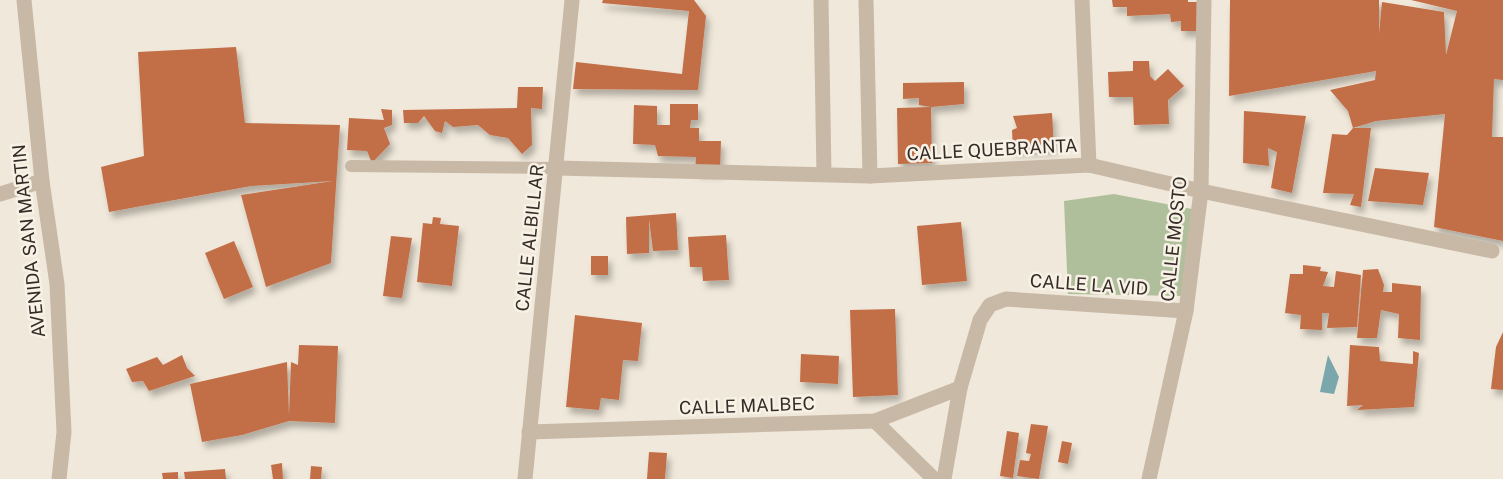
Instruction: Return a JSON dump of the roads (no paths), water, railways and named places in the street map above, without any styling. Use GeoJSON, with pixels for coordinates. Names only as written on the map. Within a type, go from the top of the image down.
{"type":"FeatureCollection","features":[{"type":"Feature","properties":{"kind":"street","name":"AVENIDA SAN MARTIN"},"geometry":{"type":"LineString","coordinates":[[24,0],[42,181],[57,284],[64,432],[59,479]]}},
{"type":"Feature","properties":{"kind":"street","name":"CALLE ALBILLAR"},"geometry":{"type":"LineString","coordinates":[[525,479],[572,0]]}},
{"type":"Feature","properties":{"kind":"street"},"geometry":{"type":"LineString","coordinates":[[821,0],[824,174]]}},
{"type":"Feature","properties":{"kind":"street"},"geometry":{"type":"LineString","coordinates":[[866,0],[870,176]]}},
{"type":"Feature","properties":{"kind":"street"},"geometry":{"type":"LineString","coordinates":[[1082,0],[1089,165]]}},
{"type":"Feature","properties":{"kind":"street","name":"CALLE MOSTO"},"geometry":{"type":"LineString","coordinates":[[1149,479],[1186,310],[1200,191],[1204,0]]}},
{"type":"Feature","properties":{"kind":"street","name":"CALLE QUEBRANTA"},"geometry":{"type":"LineString","coordinates":[[557,168],[870,176],[1089,165],[1200,191],[1492,251]]}},
{"type":"Feature","properties":{"kind":"street"},"geometry":{"type":"LineString","coordinates":[[0,194],[42,181]]}},
{"type":"Feature","properties":{"kind":"street","name":"CALLE LA VID"},"geometry":{"type":"LineString","coordinates":[[960,388],[980,320],[990,305],[1006,299],[1186,310]]}},
{"type":"Feature","properties":{"kind":"street"},"geometry":{"type":"LineString","coordinates":[[944,479],[960,388]]}},
{"type":"Feature","properties":{"kind":"street","name":"CALLE MALBEC"},"geometry":{"type":"LineString","coordinates":[[529,432],[874,421],[960,388]]}},
{"type":"Feature","properties":{"kind":"street"},"geometry":{"type":"LineString","coordinates":[[874,421],[934,479]]}},
{"type":"Feature","properties":{"kind":"lane"},"geometry":{"type":"LineString","coordinates":[[351,166],[557,168]]}},
{"type":"Feature","properties":{"kind":"water"},"geometry":{"type":"Polygon","coordinates":[[[1328,355],[1339,377],[1334,394],[1320,392],[1328,355]]]}}]}
